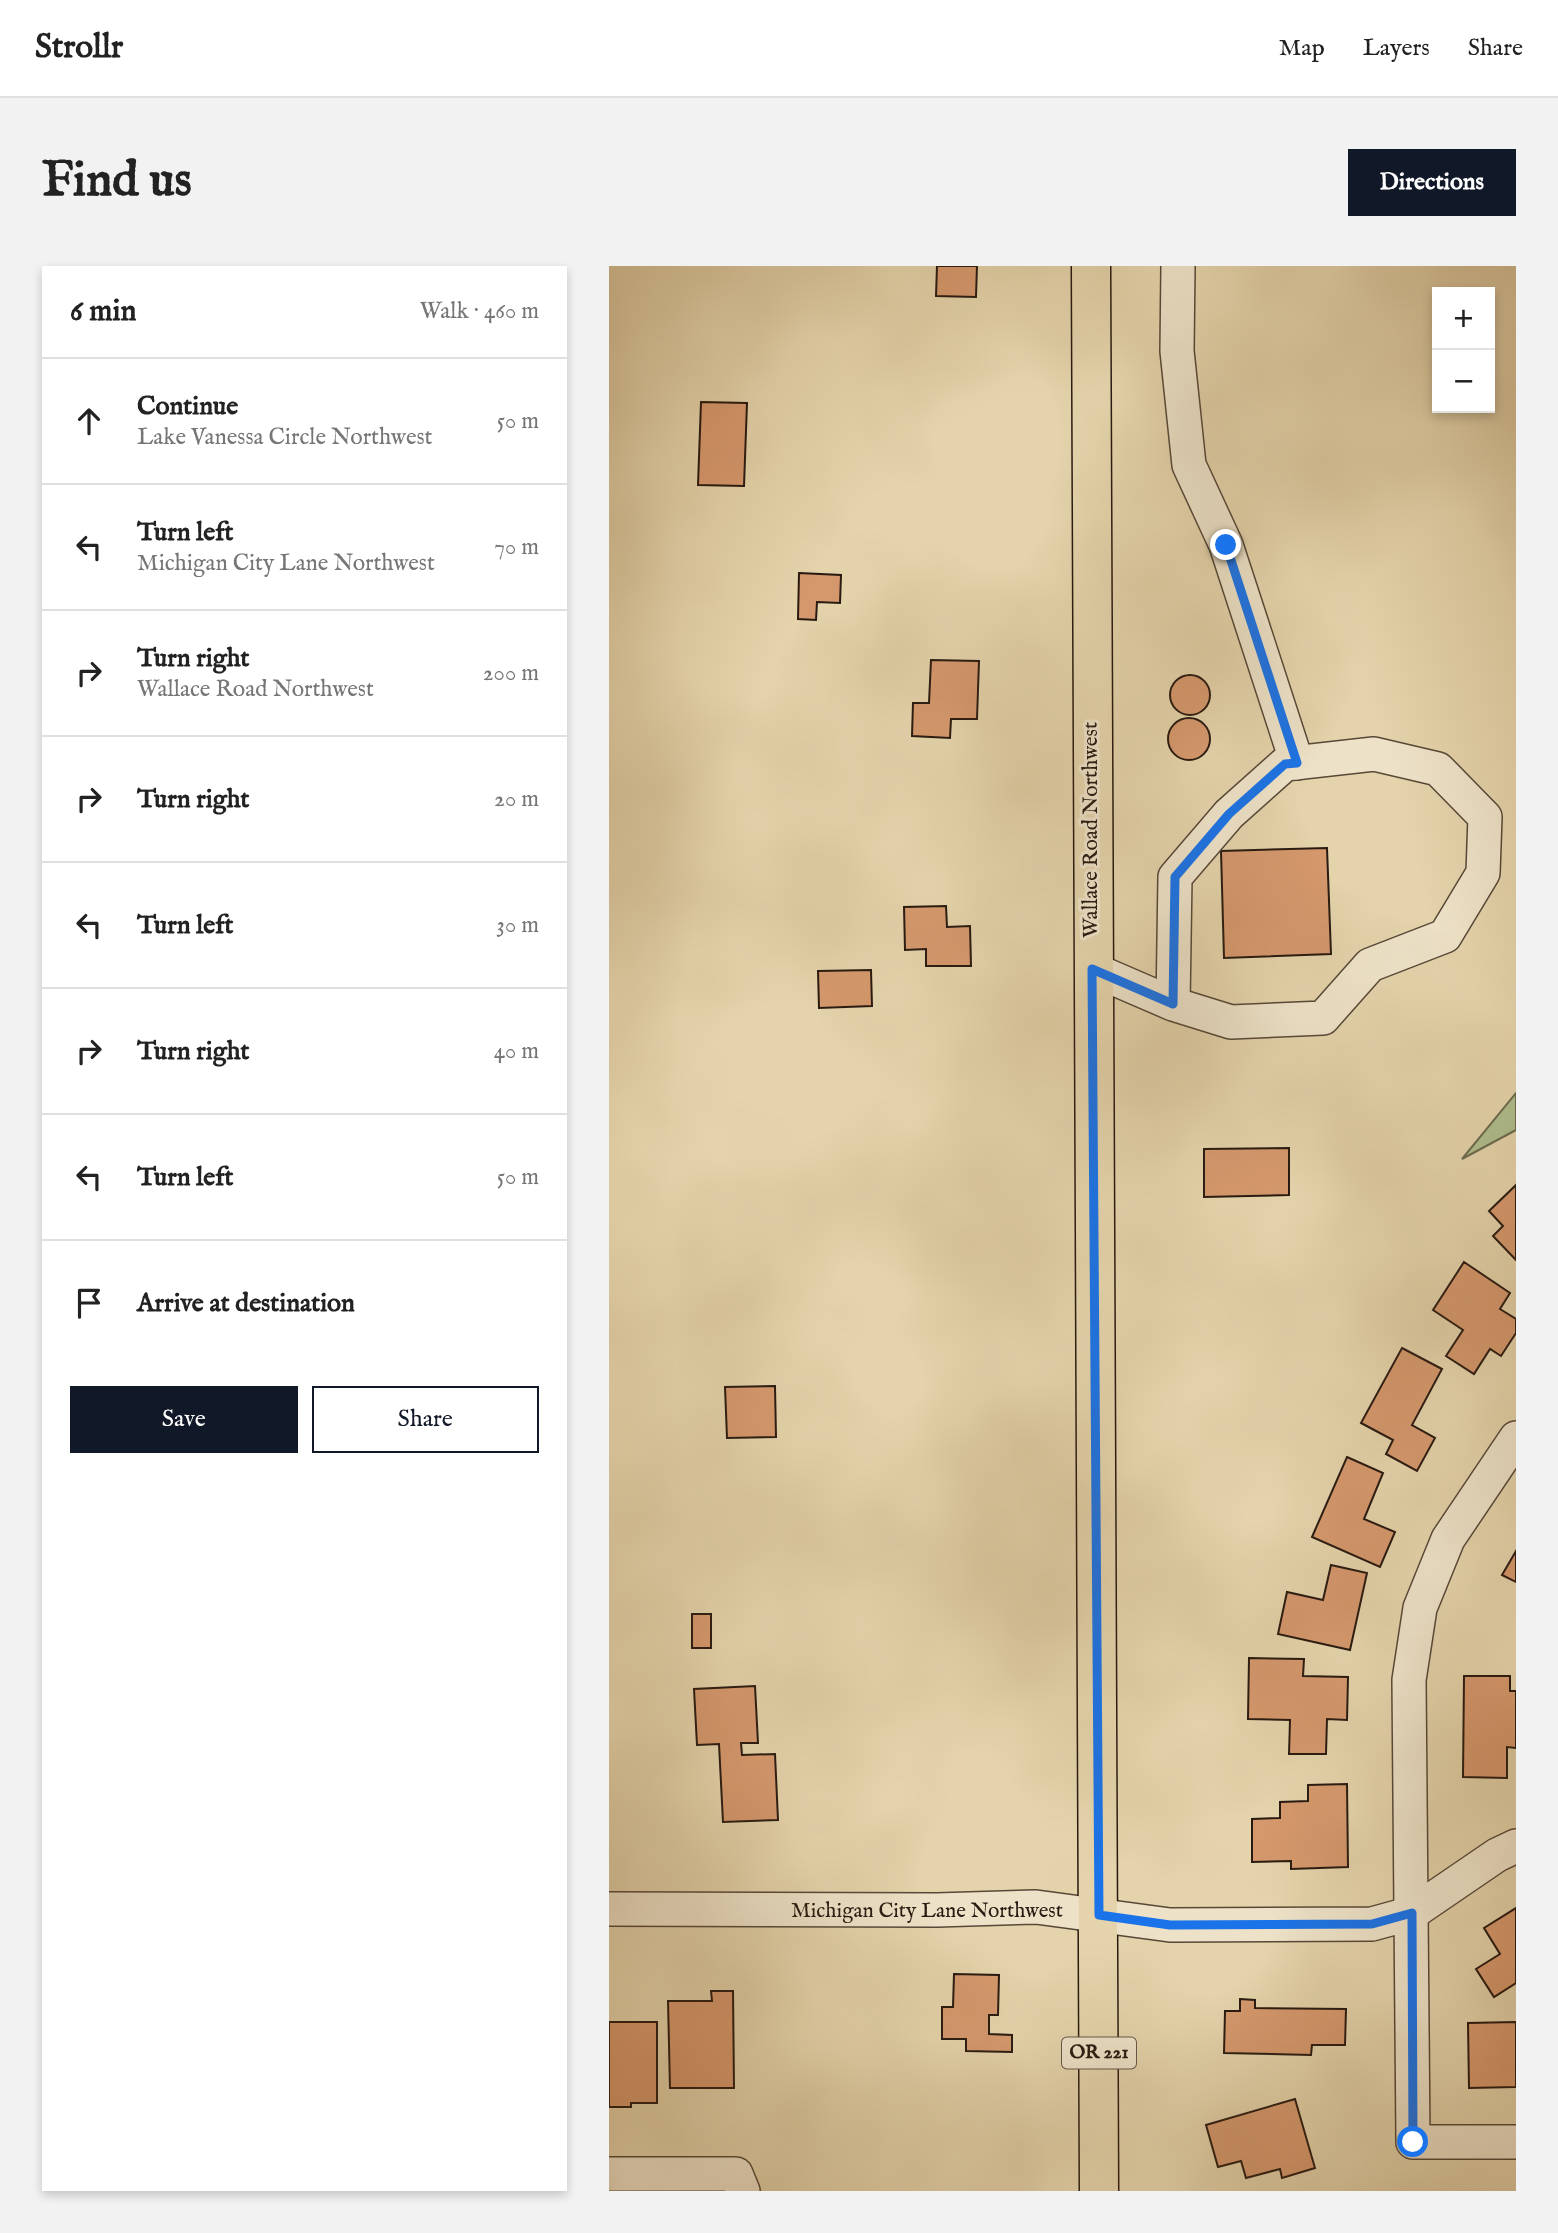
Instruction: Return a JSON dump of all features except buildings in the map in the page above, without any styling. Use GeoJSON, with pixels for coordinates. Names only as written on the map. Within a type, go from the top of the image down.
{"type":"FeatureCollection","features":[{"type":"Feature","properties":{"kind":"main road","name":"Wallace Road Northwest"},"geometry":{"type":"LineString","coordinates":[[1091,266],[1098,2191]]}},
{"type":"Feature","properties":{"kind":"street"},"geometry":{"type":"LineString","coordinates":[[1178,266],[1177,351],[1189,465],[1226,545],[1297,763]]}},
{"type":"Feature","properties":{"kind":"street"},"geometry":{"type":"LineString","coordinates":[[1092,969],[1173,1004],[1231,1022],[1323,1017],[1370,965],[1445,936],[1483,873],[1485,817],[1438,768],[1374,754],[1285,764],[1229,814],[1175,877],[1173,1004]]}},
{"type":"Feature","properties":{"kind":"street"},"geometry":{"type":"LineString","coordinates":[[1516,1438],[1448,1538],[1420,1608],[1409,1680],[1413,2142],[1516,2142]]}},
{"type":"Feature","properties":{"kind":"street","name":"Michigan City Lane Northwest"},"geometry":{"type":"LineString","coordinates":[[609,1909],[937,1910],[1036,1907],[1170,1925],[1372,1924],[1412,1913],[1497,1855],[1516,1846]]}},
{"type":"Feature","properties":{"kind":"street"},"geometry":{"type":"LineString","coordinates":[[609,2174],[740,2183]]}},
{"type":"Feature","properties":{"kind":"green space"},"geometry":{"type":"Polygon","coordinates":[[[1516,1093],[1516,1130],[1462,1159],[1516,1093]]]}},
{"type":"Feature","properties":{"kind":"route"},"geometry":{"type":"LineString","coordinates":[[1226,545],[1297,763],[1285,764],[1229,814],[1175,877],[1173,1004],[1092,969],[1099,1915],[1170,1925],[1372,1924],[1412,1913],[1413,2142]]}}]}
